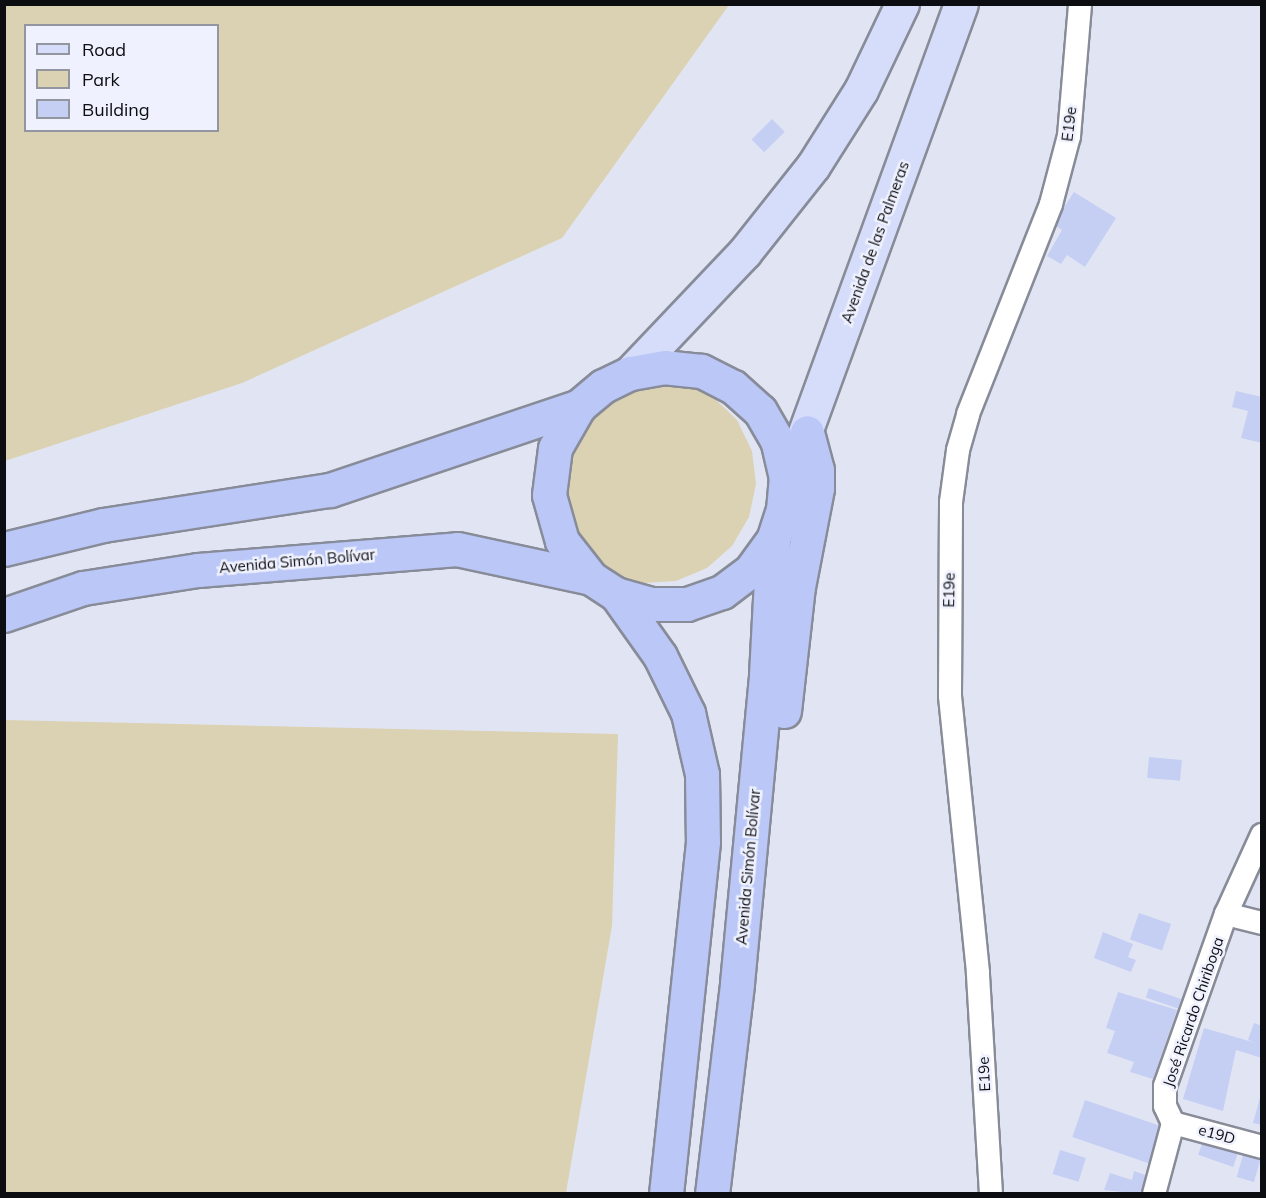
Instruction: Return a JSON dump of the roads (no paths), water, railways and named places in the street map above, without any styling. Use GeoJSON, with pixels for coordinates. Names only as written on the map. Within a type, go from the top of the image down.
{"type":"FeatureCollection","features":[{"type":"Feature","properties":{"kind":"highway"},"geometry":{"type":"LineString","coordinates":[[666,1194],[703,842],[702,774],[688,713],[660,656],[603,586],[562,541],[549,495],[555,448],[579,406],[603,386],[630,373],[665,367],[701,371],[733,387],[760,411],[778,442],[786,478],[783,510],[773,540]]}},
{"type":"Feature","properties":{"kind":"highway"},"geometry":{"type":"LineString","coordinates":[[4,549],[103,525],[330,489],[579,406]]}},
{"type":"Feature","properties":{"kind":"highway"},"geometry":{"type":"LineString","coordinates":[[737,983],[752,954],[762,903],[798,587],[817,488],[817,470],[807,432]]}},
{"type":"Feature","properties":{"kind":"highway","name":"Avenida Simón Bolívar"},"geometry":{"type":"LineString","coordinates":[[4,615],[83,588],[198,570],[457,549],[603,586],[651,604],[696,601],[722,592],[751,570],[773,540]]}},
{"type":"Feature","properties":{"kind":"highway","name":"Avenida Simón Bolívar"},"geometry":{"type":"LineString","coordinates":[[712,1194],[737,983],[765,675],[773,540]]}},
{"type":"Feature","properties":{"kind":"main road"},"geometry":{"type":"LineString","coordinates":[[630,373],[744,253],[813,166],[861,90],[902,4]]}},
{"type":"Feature","properties":{"kind":"main road","name":"Avenida de las Palmeras"},"geometry":{"type":"LineString","coordinates":[[786,478],[807,432],[961,4]]}},
{"type":"Feature","properties":{"kind":"street","name":"E19e"},"geometry":{"type":"LineString","coordinates":[[991,1194],[978,972],[950,696],[951,502],[958,450],[968,414],[1051,204],[1070,136],[1080,4]]}},
{"type":"Feature","properties":{"kind":"street","name":"José Ricardo Chiriboga"},"geometry":{"type":"LineString","coordinates":[[1173,1123],[1165,1106],[1165,1086],[1226,914],[1262,836]]}},
{"type":"Feature","properties":{"kind":"street"},"geometry":{"type":"LineString","coordinates":[[1226,914],[1262,922]]}},
{"type":"Feature","properties":{"kind":"street"},"geometry":{"type":"LineString","coordinates":[[1154,1194],[1173,1123]]}},
{"type":"Feature","properties":{"kind":"street","name":"e19D"},"geometry":{"type":"LineString","coordinates":[[1173,1123],[1262,1147]]}}]}
